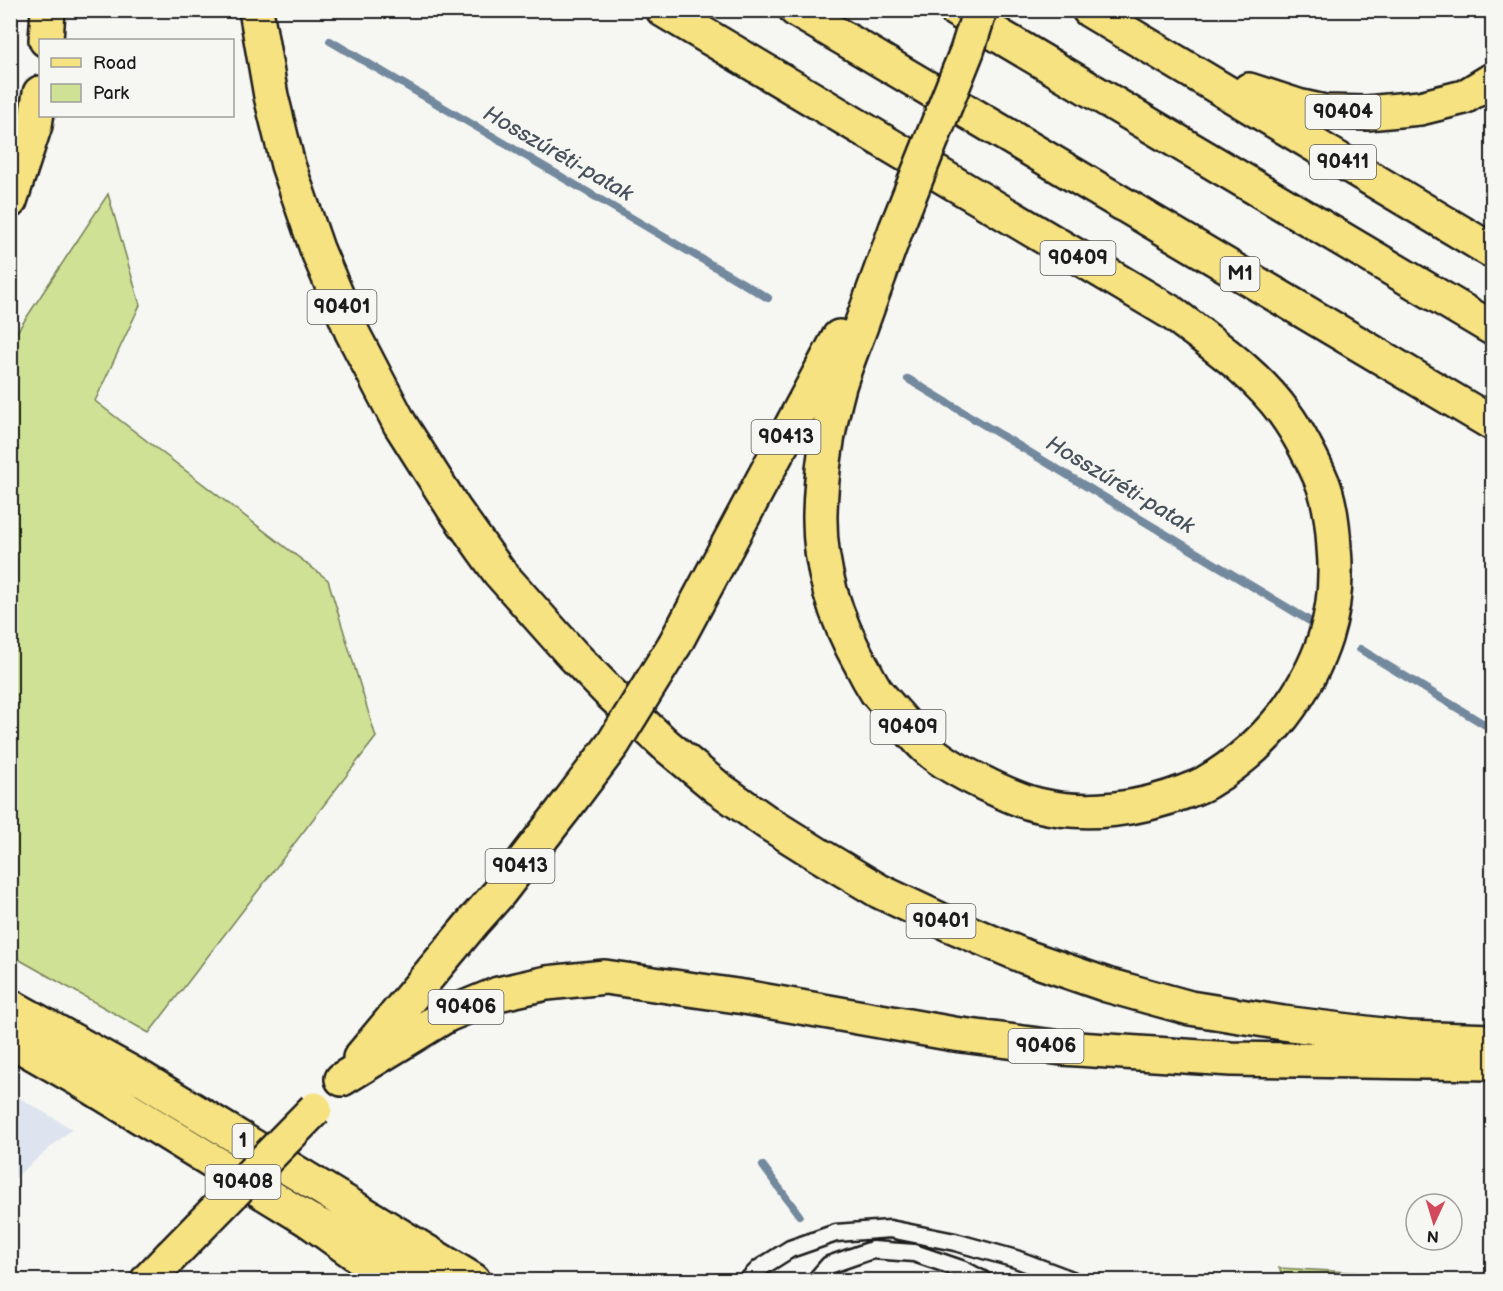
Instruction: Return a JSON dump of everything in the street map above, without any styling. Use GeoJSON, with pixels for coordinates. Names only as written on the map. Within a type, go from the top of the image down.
{"type":"FeatureCollection","features":[{"type":"Feature","properties":{"kind":"main road"},"geometry":{"type":"LineString","coordinates":[[46,39],[48,10]]}},
{"type":"Feature","properties":{"kind":"main road","name":"90401"},"geometry":{"type":"LineString","coordinates":[[256,10],[271,96],[288,165],[317,249],[352,332],[400,424],[454,509],[499,572],[578,661],[676,753],[718,788],[768,823],[879,891],[951,926],[1036,960],[1107,985],[1190,1008],[1283,1023],[1407,1038],[1492,1041]]}},
{"type":"Feature","properties":{"kind":"main road","name":"90409"},"geometry":{"type":"LineString","coordinates":[[663,10],[1172,313],[1236,361],[1286,415],[1323,485],[1333,528],[1336,566],[1330,625],[1308,679],[1292,704],[1256,746],[1229,768],[1204,784],[1139,806],[1104,810],[1070,810],[1037,805],[965,775],[929,750],[875,689],[841,625],[823,558],[820,517],[828,432],[840,383],[896,229]]}},
{"type":"Feature","properties":{"kind":"main road","name":"M1"},"geometry":{"type":"LineString","coordinates":[[796,10],[1492,423]]}},
{"type":"Feature","properties":{"kind":"main road"},"geometry":{"type":"LineString","coordinates":[[956,10],[1492,328]]}},
{"type":"Feature","properties":{"kind":"main road","name":"90413"},"geometry":{"type":"LineString","coordinates":[[342,1078],[500,892],[564,809],[613,744],[675,644],[896,229],[967,51],[980,10]]}},
{"type":"Feature","properties":{"kind":"main road","name":"90411"},"geometry":{"type":"LineString","coordinates":[[1089,10],[1492,251]]}},
{"type":"Feature","properties":{"kind":"main road","name":"90404"},"geometry":{"type":"LineString","coordinates":[[1194,73],[1298,106],[1325,112],[1367,113],[1420,108],[1464,97],[1492,80]]}},
{"type":"Feature","properties":{"kind":"main road"},"geometry":{"type":"LineString","coordinates":[[10,201],[35,126],[39,100]]}},
{"type":"Feature","properties":{"kind":"main road","name":"90406"},"geometry":{"type":"LineString","coordinates":[[342,1078],[447,1015],[498,994],[547,983],[605,977],[954,1034],[1062,1048],[1231,1059],[1492,1063]]}},
{"type":"Feature","properties":{"kind":"main road","name":"1"},"geometry":{"type":"LineString","coordinates":[[10,1006],[144,1080],[473,1281]]}},
{"type":"Feature","properties":{"kind":"main road","name":"1"},"geometry":{"type":"LineString","coordinates":[[10,1041],[87,1084],[310,1221],[426,1281]]}},
{"type":"Feature","properties":{"kind":"main road","name":"90408"},"geometry":{"type":"LineString","coordinates":[[148,1281],[315,1109],[342,1078]]}},
{"type":"Feature","properties":{"kind":"main road"},"geometry":{"type":"LineString","coordinates":[[310,1221],[392,1281]]}},
{"type":"Feature","properties":{"kind":"lane"},"geometry":{"type":"LineString","coordinates":[[748,1281],[760,1268],[790,1249],[836,1233],[890,1229],[955,1242],[1016,1258],[1072,1281]]}},
{"type":"Feature","properties":{"kind":"lane"},"geometry":{"type":"LineString","coordinates":[[816,1281],[829,1265],[872,1250],[914,1253],[983,1281]]}},
{"type":"Feature","properties":{"kind":"shaded area"},"geometry":{"type":"Polygon","coordinates":[[[11,1093],[72,1129],[11,1181],[11,1093]]]}},
{"type":"Feature","properties":{"kind":"green space"},"geometry":{"type":"Polygon","coordinates":[[[108,194],[140,305],[95,401],[328,580],[376,737],[149,1033],[11,955],[11,341],[108,194]]]}},
{"type":"Feature","properties":{"kind":"green space"},"geometry":{"type":"Polygon","coordinates":[[[1279,1268],[1489,1280],[1285,1280],[1279,1268]]]}},
{"type":"Feature","properties":{"kind":"waterway","name":"Hosszúréti-patak"},"geometry":{"type":"LineString","coordinates":[[330,41],[768,298]]}},
{"type":"Feature","properties":{"kind":"waterway","name":"Hosszúréti-patak"},"geometry":{"type":"LineString","coordinates":[[908,379],[1313,623]]}},
{"type":"Feature","properties":{"kind":"waterway","name":"Hosszúréti-patak"},"geometry":{"type":"LineString","coordinates":[[1360,649],[1492,729]]}},
{"type":"Feature","properties":{"kind":"waterway"},"geometry":{"type":"LineString","coordinates":[[763,1166],[799,1215]]}}]}
